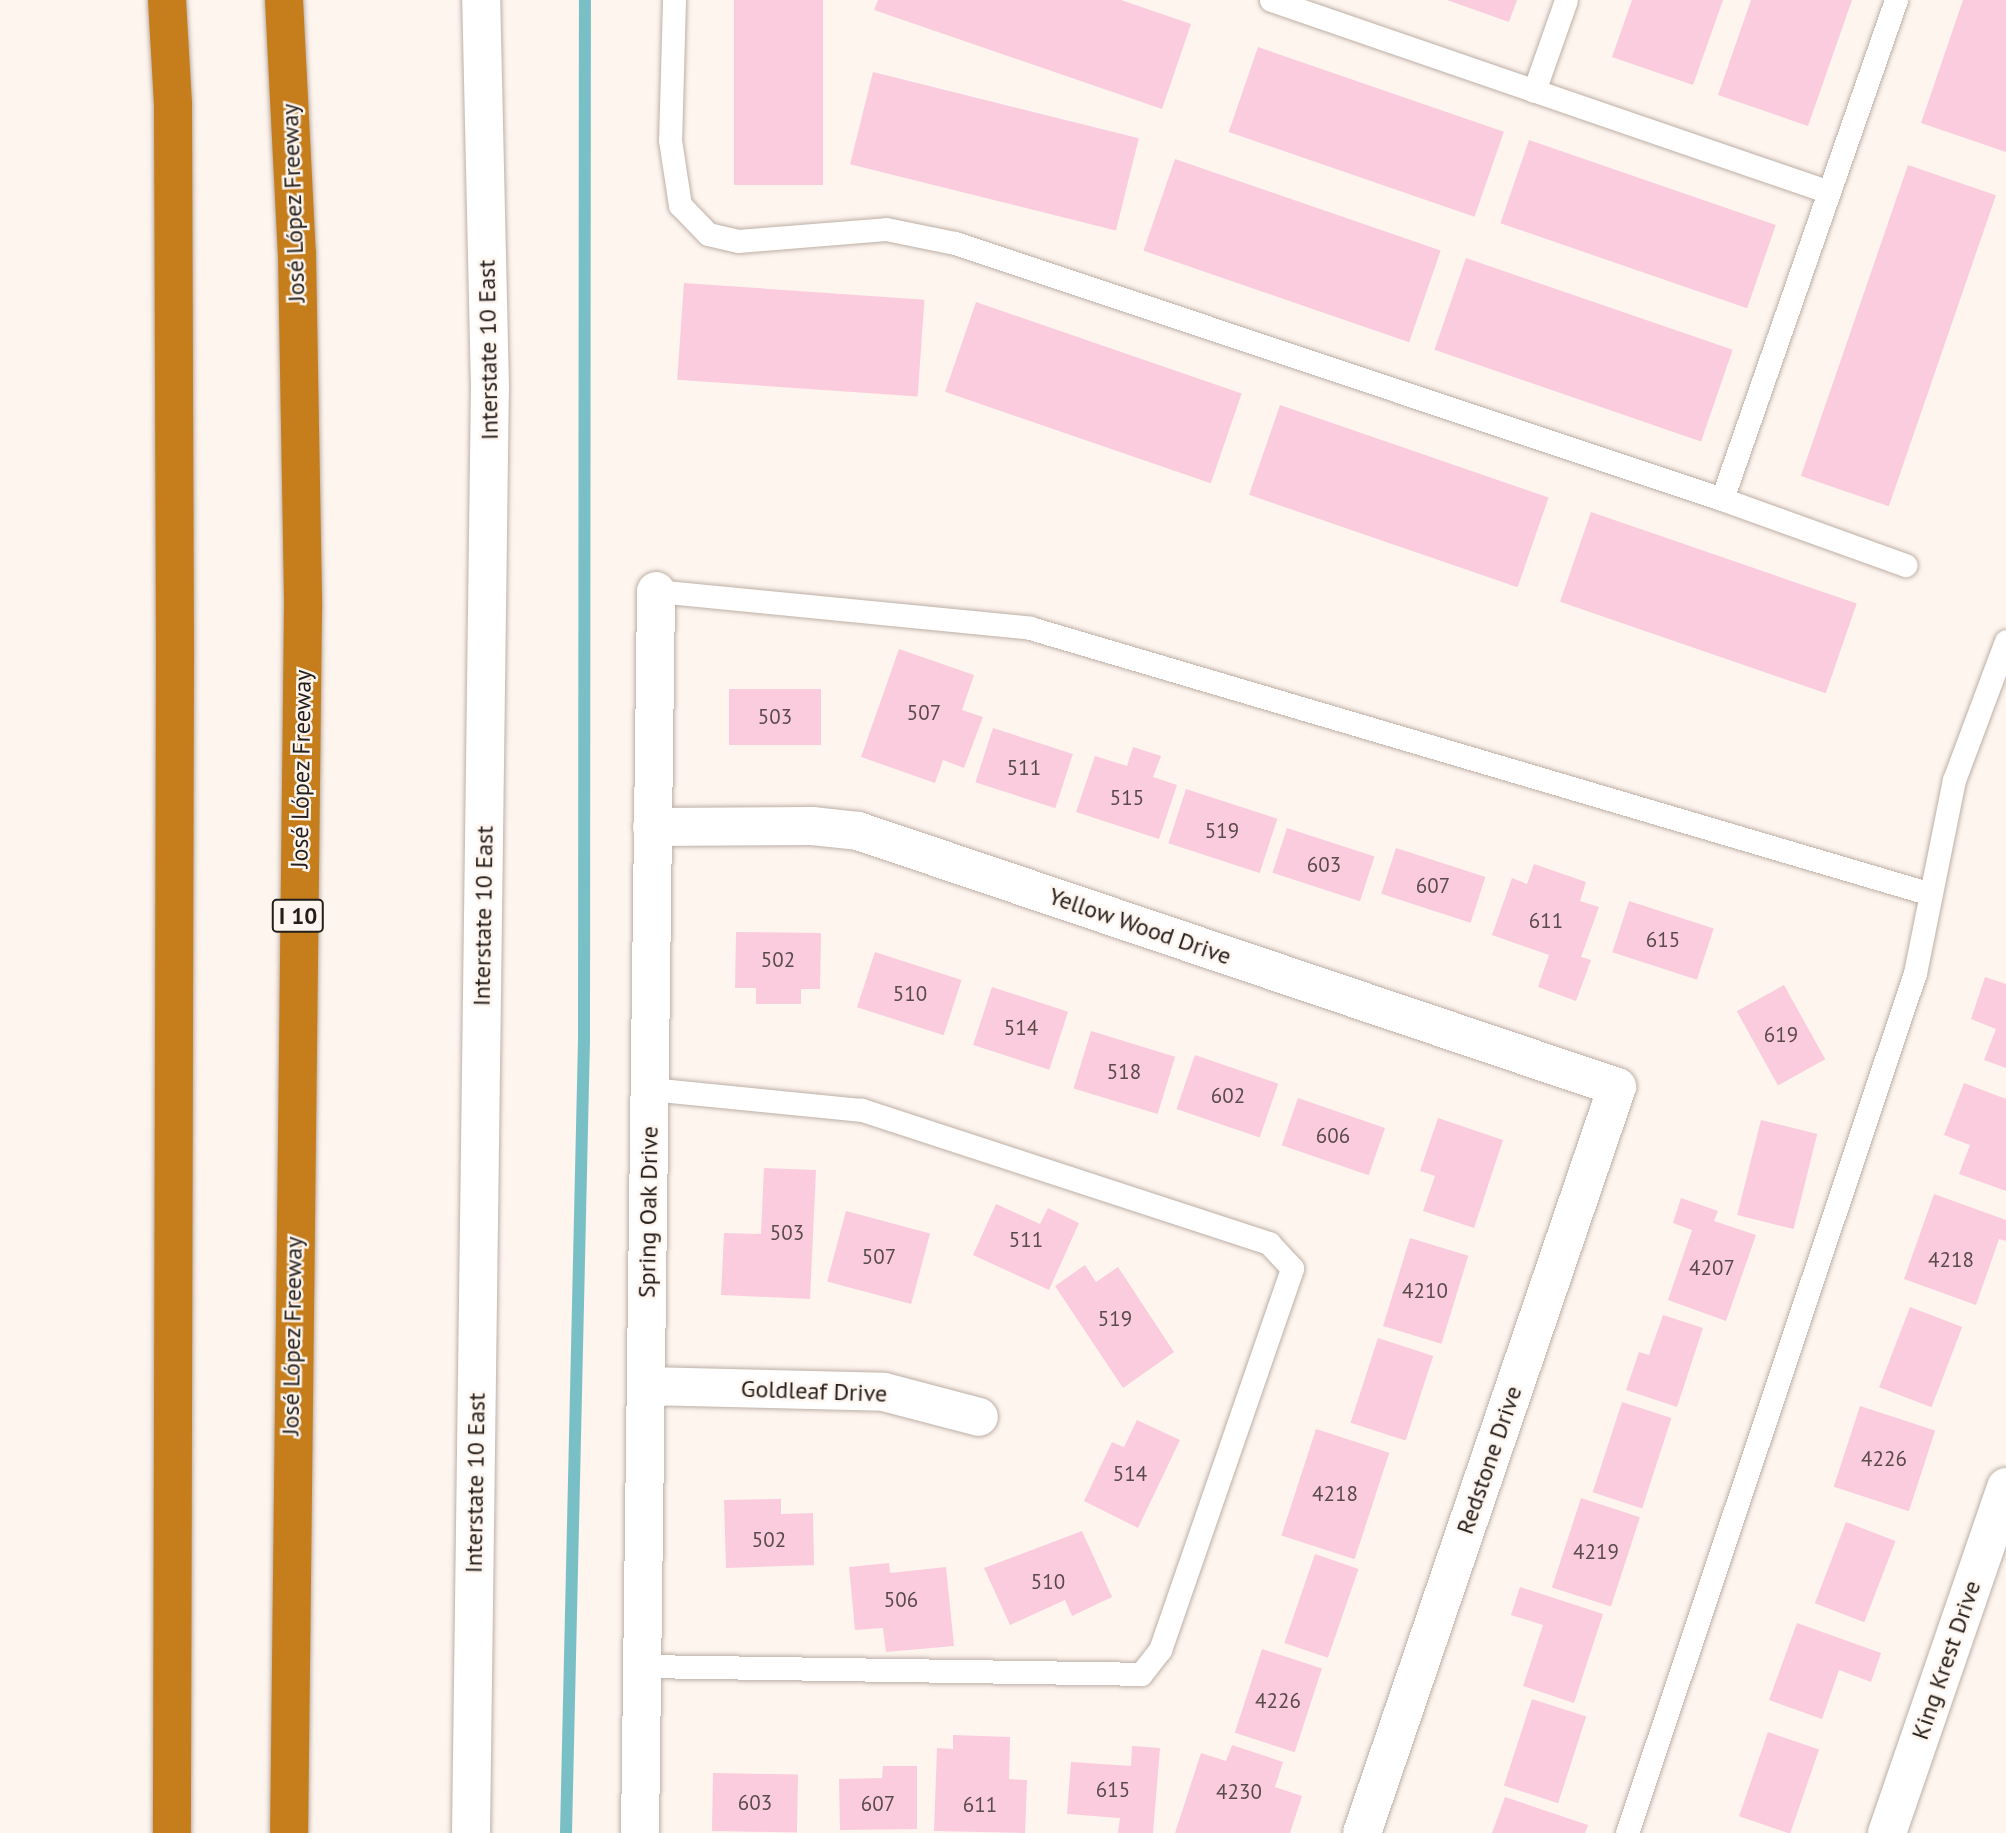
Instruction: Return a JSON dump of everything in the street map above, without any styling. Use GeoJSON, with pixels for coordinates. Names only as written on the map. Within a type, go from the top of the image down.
{"type":"FeatureCollection","features":[{"type":"Feature","properties":{"kind":"highway"},"geometry":{"type":"LineString","coordinates":[[167,0],[173,105],[176,652],[172,1833]]}},
{"type":"Feature","properties":{"kind":"highway","name":"José López Freeway"},"geometry":{"type":"LineString","coordinates":[[284,0],[297,254],[303,608],[289,1833]]}},
{"type":"Feature","properties":{"kind":"street","name":"Interstate 10 East"},"geometry":{"type":"LineString","coordinates":[[471,1833],[490,388],[481,0]]}},
{"type":"Feature","properties":{"kind":"street","name":"Spring Oak Drive"},"geometry":{"type":"LineString","coordinates":[[640,1833],[656,591]]}},
{"type":"Feature","properties":{"kind":"street","name":"Yellow Wood Drive"},"geometry":{"type":"LineString","coordinates":[[652,827],[812,826],[859,831],[1617,1087]]}},
{"type":"Feature","properties":{"kind":"street","name":"Redstone Drive"},"geometry":{"type":"LineString","coordinates":[[1362,1833],[1617,1087]]}},
{"type":"Feature","properties":{"kind":"street","name":"Goldleaf Drive"},"geometry":{"type":"LineString","coordinates":[[646,1386],[884,1392],[979,1417]]}},
{"type":"Feature","properties":{"kind":"street","name":"King Krest Drive"},"geometry":{"type":"LineString","coordinates":[[1887,1833],[2006,1487]]}},
{"type":"Feature","properties":{"kind":"lane"},"geometry":{"type":"LineString","coordinates":[[674,0],[670,140],[680,205],[708,234],[738,241],[886,229],[955,243],[1722,499],[1905,565]]}},
{"type":"Feature","properties":{"kind":"lane"},"geometry":{"type":"LineString","coordinates":[[1271,0],[1829,192]]}},
{"type":"Feature","properties":{"kind":"lane"},"geometry":{"type":"LineString","coordinates":[[1534,90],[1566,0]]}},
{"type":"Feature","properties":{"kind":"lane"},"geometry":{"type":"LineString","coordinates":[[1722,499],[1896,0]]}},
{"type":"Feature","properties":{"kind":"lane"},"geometry":{"type":"LineString","coordinates":[[656,591],[1030,628],[1931,894]]}},
{"type":"Feature","properties":{"kind":"lane"},"geometry":{"type":"LineString","coordinates":[[1627,1833],[1915,973],[1954,779],[2006,641]]}},
{"type":"Feature","properties":{"kind":"lane"},"geometry":{"type":"LineString","coordinates":[[642,1666],[1141,1674],[1160,1650],[1292,1268],[1269,1243],[860,1110],[649,1089]]}},
{"type":"Feature","properties":{"kind":"building"},"geometry":{"type":"Polygon","coordinates":[[[734,0],[823,0],[823,185],[734,185],[734,0]]]}},
{"type":"Feature","properties":{"kind":"building"},"geometry":{"type":"Polygon","coordinates":[[[878,0],[1121,0],[1191,24],[1162,109],[874,10],[878,0]]]}},
{"type":"Feature","properties":{"kind":"building"},"geometry":{"type":"Polygon","coordinates":[[[1447,0],[1517,0],[1509,22],[1447,0]]]}},
{"type":"Feature","properties":{"kind":"building"},"geometry":{"type":"Polygon","coordinates":[[[1632,0],[1723,0],[1693,85],[1612,57],[1632,0]]]}},
{"type":"Feature","properties":{"kind":"building"},"geometry":{"type":"Polygon","coordinates":[[[1751,0],[1852,0],[1808,126],[1718,95],[1751,0]]]}},
{"type":"Feature","properties":{"kind":"building"},"geometry":{"type":"Polygon","coordinates":[[[1963,0],[2006,0],[2006,152],[1921,123],[1963,0]]]}},
{"type":"Feature","properties":{"kind":"building"},"geometry":{"type":"Polygon","coordinates":[[[1258,47],[1504,132],[1475,217],[1229,132],[1258,47]]]}},
{"type":"Feature","properties":{"kind":"building"},"geometry":{"type":"Polygon","coordinates":[[[873,72],[1139,138],[1116,230],[850,164],[873,72]]]}},
{"type":"Feature","properties":{"kind":"building"},"geometry":{"type":"Polygon","coordinates":[[[1529,140],[1776,225],[1747,308],[1500,223],[1529,140]]]}},
{"type":"Feature","properties":{"kind":"building"},"geometry":{"type":"Polygon","coordinates":[[[1175,159],[1441,250],[1409,342],[1143,251],[1175,159]]]}},
{"type":"Feature","properties":{"kind":"building"},"geometry":{"type":"Polygon","coordinates":[[[1908,165],[1996,195],[1889,506],[1801,476],[1908,165]]]}},
{"type":"Feature","properties":{"kind":"building"},"geometry":{"type":"Polygon","coordinates":[[[1466,258],[1733,350],[1701,442],[1434,350],[1466,258]]]}},
{"type":"Feature","properties":{"kind":"building"},"geometry":{"type":"Polygon","coordinates":[[[684,283],[924,300],[918,397],[677,380],[684,283]]]}},
{"type":"Feature","properties":{"kind":"building"},"geometry":{"type":"Polygon","coordinates":[[[976,302],[1242,393],[1211,483],[945,392],[976,302]]]}},
{"type":"Feature","properties":{"kind":"building"},"geometry":{"type":"Polygon","coordinates":[[[1280,405],[1549,497],[1518,587],[1249,495],[1280,405]]]}},
{"type":"Feature","properties":{"kind":"building"},"geometry":{"type":"Polygon","coordinates":[[[1591,512],[1857,603],[1826,693],[1560,602],[1591,512]]]}},
{"type":"Feature","properties":{"kind":"building"},"geometry":{"type":"Polygon","coordinates":[[[899,649],[974,675],[962,710],[983,717],[964,768],[943,760],[935,783],[861,757],[899,649]]]}},
{"type":"Feature","properties":{"kind":"building"},"geometry":{"type":"Polygon","coordinates":[[[729,689],[821,689],[821,745],[729,745],[729,689]]]}},
{"type":"Feature","properties":{"kind":"building"},"geometry":{"type":"Polygon","coordinates":[[[993,728],[1073,754],[1055,808],[975,782],[993,728]]]}},
{"type":"Feature","properties":{"kind":"building"},"geometry":{"type":"Polygon","coordinates":[[[1133,747],[1161,756],[1153,777],[1177,785],[1159,839],[1076,812],[1095,756],[1127,766],[1133,747]]]}},
{"type":"Feature","properties":{"kind":"building"},"geometry":{"type":"Polygon","coordinates":[[[1186,789],[1277,819],[1260,873],[1168,843],[1186,789]]]}},
{"type":"Feature","properties":{"kind":"building"},"geometry":{"type":"Polygon","coordinates":[[[1287,828],[1374,856],[1360,901],[1272,873],[1287,828]]]}},
{"type":"Feature","properties":{"kind":"building"},"geometry":{"type":"Polygon","coordinates":[[[1396,848],[1485,877],[1471,923],[1381,894],[1396,848]]]}},
{"type":"Feature","properties":{"kind":"building"},"geometry":{"type":"Polygon","coordinates":[[[1534,864],[1586,882],[1580,901],[1599,907],[1581,957],[1591,960],[1576,1001],[1538,987],[1549,955],[1492,935],[1512,878],[1527,884],[1534,864]]]}},
{"type":"Feature","properties":{"kind":"building"},"geometry":{"type":"Polygon","coordinates":[[[1629,901],[1714,929],[1697,980],[1612,952],[1629,901]]]}},
{"type":"Feature","properties":{"kind":"building"},"geometry":{"type":"Polygon","coordinates":[[[736,932],[821,933],[820,989],[801,989],[801,1004],[756,1004],[756,988],[735,988],[736,932]]]}},
{"type":"Feature","properties":{"kind":"building"},"geometry":{"type":"Polygon","coordinates":[[[875,952],[962,980],[944,1035],[857,1007],[875,952]]]}},
{"type":"Feature","properties":{"kind":"building"},"geometry":{"type":"Polygon","coordinates":[[[1985,977],[2006,984],[2006,1068],[1984,1060],[1996,1029],[1971,1019],[1985,977]]]}},
{"type":"Feature","properties":{"kind":"building"},"geometry":{"type":"Polygon","coordinates":[[[1784,985],[1825,1059],[1778,1086],[1737,1011],[1784,985]]]}},
{"type":"Feature","properties":{"kind":"building"},"geometry":{"type":"Polygon","coordinates":[[[992,987],[1068,1012],[1049,1070],[973,1045],[992,987]]]}},
{"type":"Feature","properties":{"kind":"building"},"geometry":{"type":"Polygon","coordinates":[[[1091,1031],[1175,1057],[1158,1114],[1073,1088],[1091,1031]]]}},
{"type":"Feature","properties":{"kind":"building"},"geometry":{"type":"Polygon","coordinates":[[[1195,1055],[1278,1084],[1260,1138],[1176,1109],[1195,1055]]]}},
{"type":"Feature","properties":{"kind":"building"},"geometry":{"type":"Polygon","coordinates":[[[1964,1083],[2006,1099],[2006,1191],[1959,1174],[1970,1145],[1944,1135],[1964,1083]]]}},
{"type":"Feature","properties":{"kind":"building"},"geometry":{"type":"Polygon","coordinates":[[[1298,1098],[1385,1128],[1369,1175],[1282,1145],[1298,1098]]]}},
{"type":"Feature","properties":{"kind":"building"},"geometry":{"type":"Polygon","coordinates":[[[1438,1118],[1503,1140],[1474,1228],[1423,1211],[1435,1176],[1420,1171],[1438,1118]]]}},
{"type":"Feature","properties":{"kind":"building"},"geometry":{"type":"Polygon","coordinates":[[[1761,1120],[1817,1134],[1794,1229],[1737,1215],[1761,1120]]]}},
{"type":"Feature","properties":{"kind":"building"},"geometry":{"type":"Polygon","coordinates":[[[764,1168],[816,1170],[810,1299],[721,1295],[724,1233],[761,1234],[764,1168]]]}},
{"type":"Feature","properties":{"kind":"building"},"geometry":{"type":"Polygon","coordinates":[[[1934,1194],[2006,1220],[2006,1241],[1999,1239],[1976,1305],[1904,1279],[1934,1194]]]}},
{"type":"Feature","properties":{"kind":"building"},"geometry":{"type":"Polygon","coordinates":[[[1681,1198],[1718,1211],[1714,1221],[1756,1235],[1726,1321],[1668,1300],[1692,1230],[1673,1223],[1681,1198]]]}},
{"type":"Feature","properties":{"kind":"building"},"geometry":{"type":"Polygon","coordinates":[[[996,1204],[1040,1224],[1048,1208],[1079,1223],[1049,1290],[973,1255],[996,1204]]]}},
{"type":"Feature","properties":{"kind":"building"},"geometry":{"type":"Polygon","coordinates":[[[846,1211],[930,1234],[911,1304],[827,1282],[846,1211]]]}},
{"type":"Feature","properties":{"kind":"building"},"geometry":{"type":"Polygon","coordinates":[[[1410,1238],[1468,1256],[1441,1344],[1383,1326],[1410,1238]]]}},
{"type":"Feature","properties":{"kind":"building"},"geometry":{"type":"Polygon","coordinates":[[[1085,1265],[1096,1282],[1118,1267],[1174,1352],[1123,1388],[1055,1286],[1085,1265]]]}},
{"type":"Feature","properties":{"kind":"building"},"geometry":{"type":"Polygon","coordinates":[[[1910,1307],[1962,1327],[1931,1407],[1879,1387],[1910,1307]]]}},
{"type":"Feature","properties":{"kind":"building"},"geometry":{"type":"Polygon","coordinates":[[[1663,1315],[1703,1328],[1677,1407],[1626,1390],[1639,1352],[1649,1355],[1663,1315]]]}},
{"type":"Feature","properties":{"kind":"building"},"geometry":{"type":"Polygon","coordinates":[[[1378,1338],[1433,1356],[1406,1441],[1350,1423],[1378,1338]]]}},
{"type":"Feature","properties":{"kind":"building"},"geometry":{"type":"Polygon","coordinates":[[[1622,1402],[1671,1418],[1642,1508],[1593,1492],[1622,1402]]]}},
{"type":"Feature","properties":{"kind":"building"},"geometry":{"type":"Polygon","coordinates":[[[1860,1406],[1935,1430],[1909,1511],[1834,1487],[1860,1406]]]}},
{"type":"Feature","properties":{"kind":"building"},"geometry":{"type":"Polygon","coordinates":[[[1137,1420],[1180,1440],[1138,1528],[1084,1501],[1112,1442],[1124,1447],[1137,1420]]]}},
{"type":"Feature","properties":{"kind":"building"},"geometry":{"type":"Polygon","coordinates":[[[1316,1429],[1389,1453],[1355,1559],[1281,1536],[1316,1429]]]}},
{"type":"Feature","properties":{"kind":"building"},"geometry":{"type":"Polygon","coordinates":[[[1581,1498],[1640,1517],[1611,1607],[1552,1587],[1581,1498]]]}},
{"type":"Feature","properties":{"kind":"building"},"geometry":{"type":"Polygon","coordinates":[[[781,1499],[781,1514],[813,1513],[814,1565],[726,1568],[724,1500],[781,1499]]]}},
{"type":"Feature","properties":{"kind":"building"},"geometry":{"type":"Polygon","coordinates":[[[1846,1522],[1895,1541],[1864,1622],[1815,1603],[1846,1522]]]}},
{"type":"Feature","properties":{"kind":"building"},"geometry":{"type":"Polygon","coordinates":[[[1082,1531],[1112,1597],[1072,1616],[1065,1600],[1010,1625],[984,1568],[1082,1531]]]}},
{"type":"Feature","properties":{"kind":"building"},"geometry":{"type":"Polygon","coordinates":[[[1315,1554],[1358,1569],[1328,1658],[1284,1643],[1315,1554]]]}},
{"type":"Feature","properties":{"kind":"building"},"geometry":{"type":"Polygon","coordinates":[[[889,1563],[890,1573],[946,1567],[954,1646],[886,1652],[883,1628],[855,1630],[849,1567],[889,1563]]]}},
{"type":"Feature","properties":{"kind":"building"},"geometry":{"type":"Polygon","coordinates":[[[1520,1587],[1603,1614],[1574,1703],[1523,1686],[1543,1625],[1511,1615],[1520,1587]]]}},
{"type":"Feature","properties":{"kind":"building"},"geometry":{"type":"Polygon","coordinates":[[[1797,1623],[1881,1653],[1871,1682],[1839,1670],[1822,1719],[1769,1700],[1797,1623]]]}},
{"type":"Feature","properties":{"kind":"building"},"geometry":{"type":"Polygon","coordinates":[[[1262,1649],[1322,1668],[1295,1752],[1235,1733],[1262,1649]]]}},
{"type":"Feature","properties":{"kind":"building"},"geometry":{"type":"Polygon","coordinates":[[[1532,1699],[1586,1717],[1558,1803],[1504,1786],[1532,1699]]]}},
{"type":"Feature","properties":{"kind":"building"},"geometry":{"type":"Polygon","coordinates":[[[1768,1732],[1819,1750],[1790,1833],[1739,1816],[1768,1732]]]}},
{"type":"Feature","properties":{"kind":"building"},"geometry":{"type":"Polygon","coordinates":[[[953,1735],[1010,1737],[1009,1779],[1027,1780],[1025,1833],[934,1831],[937,1748],[953,1749],[953,1735]]]}},
{"type":"Feature","properties":{"kind":"building"},"geometry":{"type":"Polygon","coordinates":[[[1232,1745],[1283,1762],[1275,1787],[1302,1796],[1290,1833],[1175,1833],[1201,1753],[1226,1761],[1232,1745]]]}},
{"type":"Feature","properties":{"kind":"building"},"geometry":{"type":"Polygon","coordinates":[[[1132,1746],[1160,1748],[1153,1833],[1118,1833],[1120,1818],[1067,1814],[1071,1762],[1131,1766],[1132,1746]]]}},
{"type":"Feature","properties":{"kind":"building"},"geometry":{"type":"Polygon","coordinates":[[[883,1766],[917,1766],[917,1829],[840,1830],[839,1779],[882,1778],[883,1766]]]}},
{"type":"Feature","properties":{"kind":"building"},"geometry":{"type":"Polygon","coordinates":[[[713,1773],[798,1774],[797,1832],[712,1831],[713,1773]]]}},
{"type":"Feature","properties":{"kind":"building"},"geometry":{"type":"Polygon","coordinates":[[[1505,1797],[1588,1825],[1585,1833],[1492,1833],[1505,1797]]]}},
{"type":"Feature","properties":{"kind":"waterway"},"geometry":{"type":"LineString","coordinates":[[566,1833],[584,1042],[585,0]]}}]}
